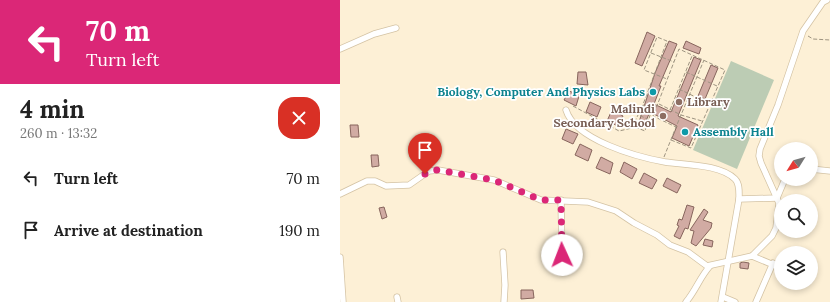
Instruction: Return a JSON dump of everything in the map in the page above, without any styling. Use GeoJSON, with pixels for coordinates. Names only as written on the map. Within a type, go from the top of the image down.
{"type":"FeatureCollection","features":[{"type":"Feature","properties":{"kind":"street"},"geometry":{"type":"LineString","coordinates":[[775,194],[761,163],[760,154],[803,32],[824,1]]}},
{"type":"Feature","properties":{"kind":"street"},"geometry":{"type":"LineString","coordinates":[[340,49],[374,34],[396,28]]}},
{"type":"Feature","properties":{"kind":"street"},"geometry":{"type":"LineString","coordinates":[[566,110],[576,127],[592,137],[620,149],[663,162],[699,166],[726,174],[737,182],[739,199],[722,299],[734,302]]}},
{"type":"Feature","properties":{"kind":"street"},"geometry":{"type":"LineString","coordinates":[[340,194],[367,181],[375,181],[386,186],[409,185],[434,170],[494,180],[541,200],[588,202],[616,211],[657,235],[670,245],[688,252],[706,265],[710,266],[752,256],[773,263],[756,302]]}},
{"type":"Feature","properties":{"kind":"street"},"geometry":{"type":"LineString","coordinates":[[818,170],[830,171]]}},
{"type":"Feature","properties":{"kind":"street"},"geometry":{"type":"LineString","coordinates":[[739,199],[774,198]]}},
{"type":"Feature","properties":{"kind":"street"},"geometry":{"type":"LineString","coordinates":[[561,200],[562,255]]}},
{"type":"Feature","properties":{"kind":"street"},"geometry":{"type":"LineString","coordinates":[[752,256],[767,242],[774,232]]}},
{"type":"Feature","properties":{"kind":"street"},"geometry":{"type":"LineString","coordinates":[[503,252],[505,286],[504,302]]}},
{"type":"Feature","properties":{"kind":"street"},"geometry":{"type":"LineString","coordinates":[[340,258],[342,302]]}},
{"type":"Feature","properties":{"kind":"street"},"geometry":{"type":"LineString","coordinates":[[686,302],[694,292],[701,277],[710,266]]}},
{"type":"Feature","properties":{"kind":"path"},"geometry":{"type":"LineString","coordinates":[[803,32],[812,39],[830,40]]}},
{"type":"Feature","properties":{"kind":"path"},"geometry":{"type":"LineString","coordinates":[[573,106],[619,131],[629,130],[634,126],[639,115],[642,105],[654,74],[660,56],[666,41],[657,37],[644,70],[654,74],[667,79]]}},
{"type":"Feature","properties":{"kind":"path"},"geometry":{"type":"LineString","coordinates":[[671,140],[691,148],[725,70],[679,49],[653,116],[676,127]]}},
{"type":"Feature","properties":{"kind":"path"},"geometry":{"type":"LineString","coordinates":[[651,53],[674,62]]}},
{"type":"Feature","properties":{"kind":"path"},"geometry":{"type":"LineString","coordinates":[[670,110],[692,55]]}},
{"type":"Feature","properties":{"kind":"path"},"geometry":{"type":"LineString","coordinates":[[663,162],[704,60]]}},
{"type":"Feature","properties":{"kind":"path"},"geometry":{"type":"LineString","coordinates":[[685,72],[718,87]]}},
{"type":"Feature","properties":{"kind":"path"},"geometry":{"type":"LineString","coordinates":[[678,89],[710,104]]}},
{"type":"Feature","properties":{"kind":"path"},"geometry":{"type":"LineString","coordinates":[[658,104],[670,110],[703,121]]}},
{"type":"Feature","properties":{"kind":"path"},"geometry":{"type":"LineString","coordinates":[[642,105],[655,111]]}},
{"type":"Feature","properties":{"kind":"path"},"geometry":{"type":"LineString","coordinates":[[634,126],[645,131],[652,109]]}},
{"type":"Feature","properties":{"kind":"path"},"geometry":{"type":"LineString","coordinates":[[639,115],[649,120]]}},
{"type":"Feature","properties":{"kind":"green space"},"geometry":{"type":"Polygon","coordinates":[[[731,61],[774,80],[737,169],[693,150],[731,61]]]}},
{"type":"Feature","properties":{"kind":"building"},"geometry":{"type":"Polygon","coordinates":[[[647,32],[655,36],[642,66],[635,63],[647,32]]]}},
{"type":"Feature","properties":{"kind":"building"},"geometry":{"type":"Polygon","coordinates":[[[669,41],[677,44],[659,86],[661,86],[654,104],[671,112],[694,57],[701,60],[678,116],[698,125],[689,146],[672,138],[677,126],[650,112],[643,127],[638,125],[655,73],[669,41]]]}},
{"type":"Feature","properties":{"kind":"building"},"geometry":{"type":"Polygon","coordinates":[[[686,41],[701,48],[699,54],[683,48],[686,41]]]}},
{"type":"Feature","properties":{"kind":"building"},"geometry":{"type":"Polygon","coordinates":[[[711,65],[718,68],[705,99],[698,96],[711,65]]]}},
{"type":"Feature","properties":{"kind":"building"},"geometry":{"type":"Polygon","coordinates":[[[578,72],[586,72],[588,85],[577,84],[578,72]]]}},
{"type":"Feature","properties":{"kind":"building"},"geometry":{"type":"Polygon","coordinates":[[[575,90],[580,93],[576,106],[564,100],[569,91],[574,93],[575,90]]]}},
{"type":"Feature","properties":{"kind":"building"},"geometry":{"type":"Polygon","coordinates":[[[590,102],[601,107],[597,117],[586,112],[590,102]]]}},
{"type":"Feature","properties":{"kind":"building"},"geometry":{"type":"Polygon","coordinates":[[[612,110],[623,116],[618,126],[607,121],[612,110]]]}},
{"type":"Feature","properties":{"kind":"building"},"geometry":{"type":"Polygon","coordinates":[[[350,125],[358,125],[359,137],[351,137],[350,125]]]}},
{"type":"Feature","properties":{"kind":"building"},"geometry":{"type":"Polygon","coordinates":[[[566,129],[578,134],[573,144],[562,139],[566,129]]]}},
{"type":"Feature","properties":{"kind":"building"},"geometry":{"type":"Polygon","coordinates":[[[580,144],[592,150],[588,161],[575,155],[580,144]]]}},
{"type":"Feature","properties":{"kind":"building"},"geometry":{"type":"Polygon","coordinates":[[[371,155],[378,155],[379,166],[372,167],[371,155]]]}},
{"type":"Feature","properties":{"kind":"building"},"geometry":{"type":"Polygon","coordinates":[[[601,157],[613,163],[610,174],[596,168],[601,157]]]}},
{"type":"Feature","properties":{"kind":"building"},"geometry":{"type":"Polygon","coordinates":[[[624,162],[637,169],[632,179],[620,172],[624,162]]]}},
{"type":"Feature","properties":{"kind":"building"},"geometry":{"type":"Polygon","coordinates":[[[644,173],[657,180],[652,189],[639,183],[644,173]]]}},
{"type":"Feature","properties":{"kind":"building"},"geometry":{"type":"Polygon","coordinates":[[[667,178],[681,185],[677,193],[663,186],[667,178]]]}},
{"type":"Feature","properties":{"kind":"building"},"geometry":{"type":"Polygon","coordinates":[[[687,205],[694,207],[688,229],[685,228],[680,239],[674,236],[679,226],[677,225],[679,219],[682,220],[687,205]]]}},
{"type":"Feature","properties":{"kind":"building"},"geometry":{"type":"Polygon","coordinates":[[[384,207],[387,217],[382,219],[379,208],[384,207]]]}},
{"type":"Feature","properties":{"kind":"building"},"geometry":{"type":"Polygon","coordinates":[[[704,209],[708,212],[703,220],[712,223],[711,228],[696,246],[691,243],[694,231],[690,230],[704,209]]]}},
{"type":"Feature","properties":{"kind":"building"},"geometry":{"type":"Polygon","coordinates":[[[705,239],[713,241],[712,247],[703,245],[705,239]]]}},
{"type":"Feature","properties":{"kind":"building"},"geometry":{"type":"Polygon","coordinates":[[[740,263],[749,263],[748,269],[740,268],[740,263]]]}},
{"type":"Feature","properties":{"kind":"building"},"geometry":{"type":"Polygon","coordinates":[[[521,290],[533,290],[534,298],[521,299],[521,290]]]}},
{"type":"Feature","properties":{"kind":"place","name":"Biology, Computer And Physics Labs"},"geometry":{"type":"Point","coordinates":[653,92]}},
{"type":"Feature","properties":{"kind":"place","name":"Library"},"geometry":{"type":"Point","coordinates":[679,102]}},
{"type":"Feature","properties":{"kind":"place","name":"Malindi Secondary School"},"geometry":{"type":"Point","coordinates":[663,116]}},
{"type":"Feature","properties":{"kind":"place","name":"Assembly Hall"},"geometry":{"type":"Point","coordinates":[685,132]}},
{"type":"Feature","properties":{"kind":"route"},"geometry":{"type":"LineString","coordinates":[[425,174],[429,171],[438,170],[494,180],[541,200],[561,200],[562,255]]}}]}
